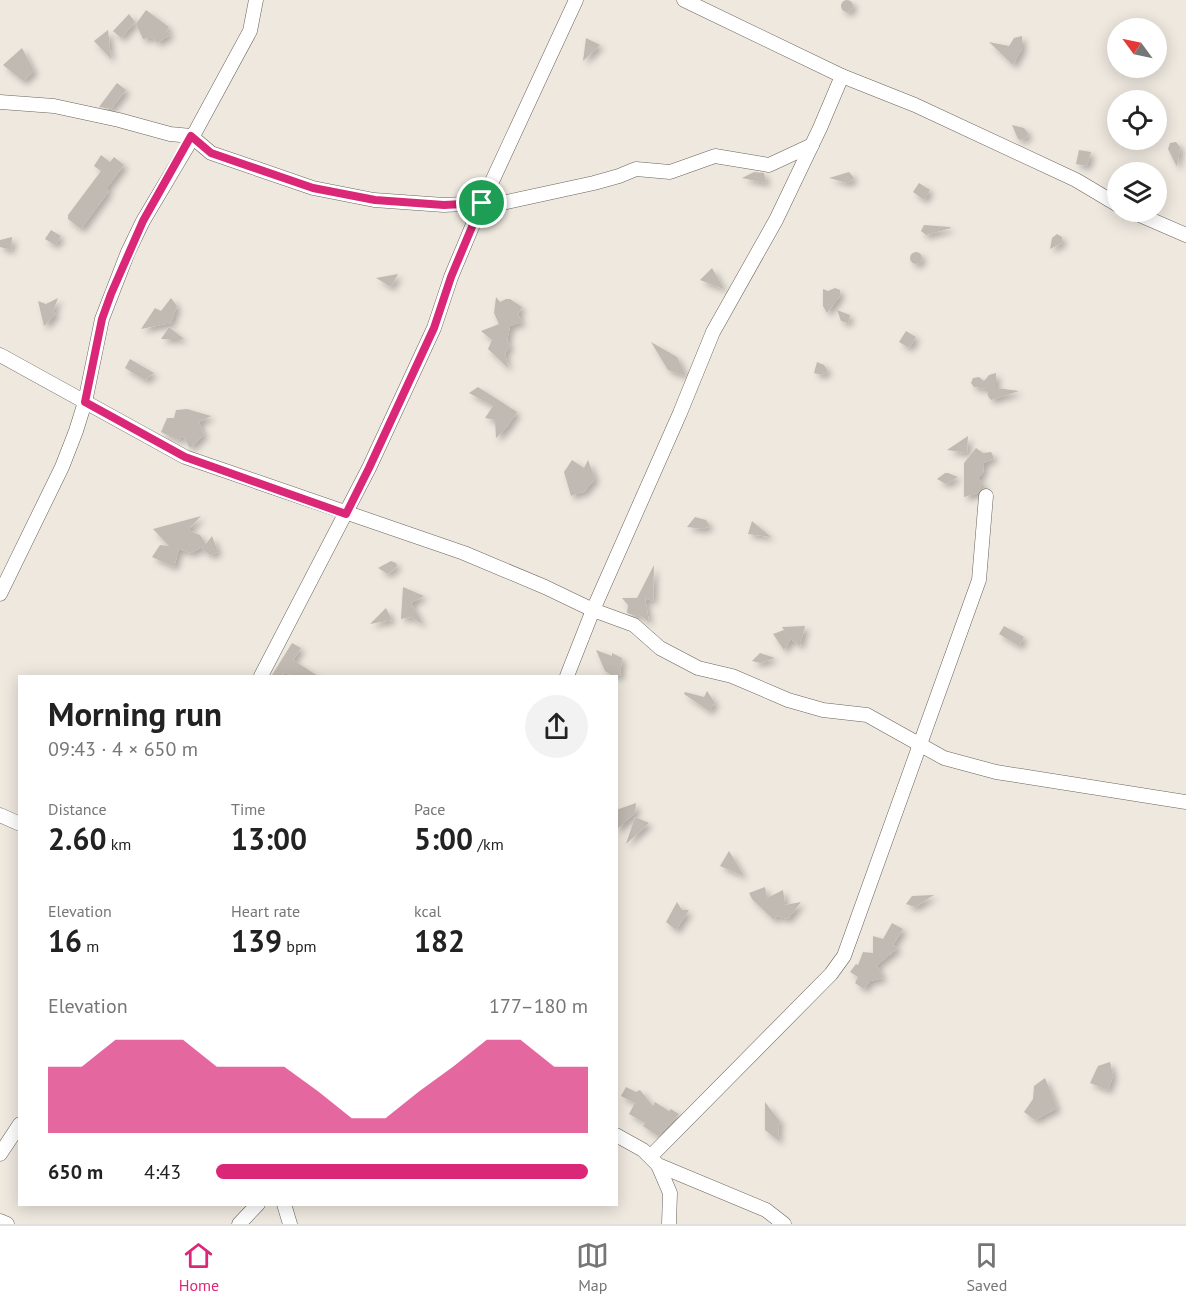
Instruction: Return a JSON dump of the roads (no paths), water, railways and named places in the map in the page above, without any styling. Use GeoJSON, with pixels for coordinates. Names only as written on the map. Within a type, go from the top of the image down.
{"type":"FeatureCollection","features":[{"type":"Feature","properties":{"kind":"street"},"geometry":{"type":"LineString","coordinates":[[0,594],[62,467],[85,402],[102,319],[111,294],[143,221],[250,31],[256,0]]}},
{"type":"Feature","properties":{"kind":"street"},"geometry":{"type":"LineString","coordinates":[[262,675],[369,468],[434,328],[451,277],[482,203],[576,0]]}},
{"type":"Feature","properties":{"kind":"street"},"geometry":{"type":"LineString","coordinates":[[684,0],[842,76],[915,105],[1076,180],[1107,198]]}},
{"type":"Feature","properties":{"kind":"street"},"geometry":{"type":"LineString","coordinates":[[567,675],[593,610],[680,413],[713,332],[776,220],[842,76]]}},
{"type":"Feature","properties":{"kind":"street"},"geometry":{"type":"LineString","coordinates":[[0,102],[54,106],[170,134],[191,136],[211,153],[313,188],[375,200],[444,205],[482,203],[489,199],[507,202],[594,183],[636,169],[670,172],[715,156],[769,165],[812,145]]}},
{"type":"Feature","properties":{"kind":"street"},"geometry":{"type":"LineString","coordinates":[[1156,222],[1186,235]]}},
{"type":"Feature","properties":{"kind":"street"},"geometry":{"type":"LineString","coordinates":[[0,355],[185,457],[464,553],[593,610],[634,625],[660,648],[698,668],[732,676],[788,700],[823,710],[867,716],[944,758],[996,772],[1186,802]]}},
{"type":"Feature","properties":{"kind":"street"},"geometry":{"type":"LineString","coordinates":[[654,1160],[831,974],[844,956],[979,580],[986,496]]}},
{"type":"Feature","properties":{"kind":"street"},"geometry":{"type":"LineString","coordinates":[[0,815],[18,824]]}},
{"type":"Feature","properties":{"kind":"street"},"geometry":{"type":"LineString","coordinates":[[0,1154],[18,1127]]}},
{"type":"Feature","properties":{"kind":"street"},"geometry":{"type":"LineString","coordinates":[[618,1136],[654,1160],[766,1210],[784,1224]]}},
{"type":"Feature","properties":{"kind":"street"},"geometry":{"type":"LineString","coordinates":[[654,1160],[670,1193],[669,1224]]}},
{"type":"Feature","properties":{"kind":"street"},"geometry":{"type":"LineString","coordinates":[[239,1224],[256,1206]]}},
{"type":"Feature","properties":{"kind":"street"},"geometry":{"type":"LineString","coordinates":[[285,1206],[290,1224]]}},
{"type":"Feature","properties":{"kind":"street"},"geometry":{"type":"LineString","coordinates":[[0,1221],[6,1224]]}}]}
